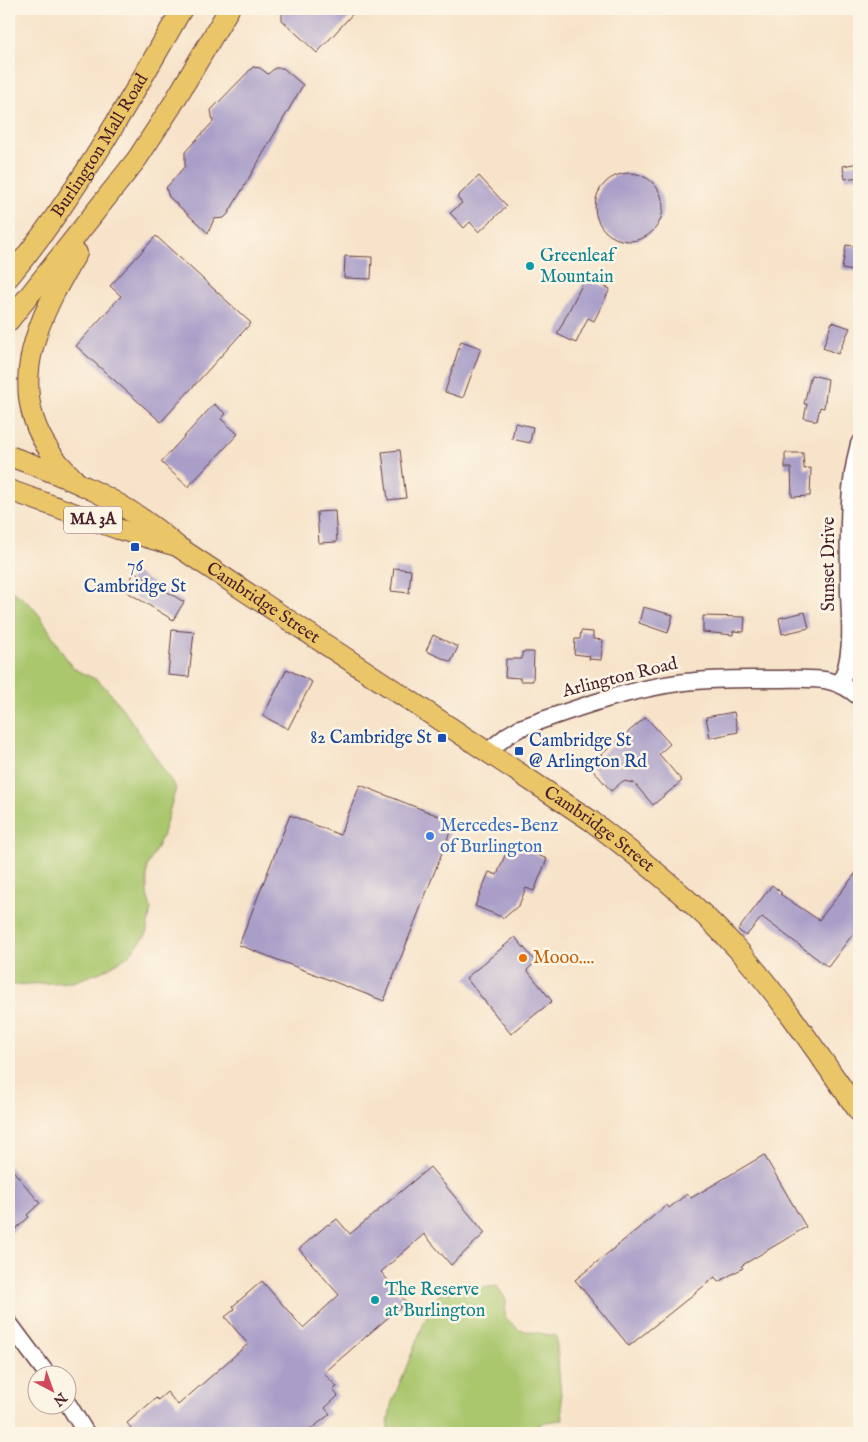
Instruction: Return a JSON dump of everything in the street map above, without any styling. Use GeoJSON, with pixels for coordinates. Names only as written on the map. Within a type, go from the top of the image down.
{"type":"FeatureCollection","features":[{"type":"Feature","properties":{"kind":"main road","name":"Burlington Mall Road"},"geometry":{"type":"LineString","coordinates":[[9,277],[48,227],[99,151],[182,9]]}},
{"type":"Feature","properties":{"kind":"main road","name":"Burlington Mall Road"},"geometry":{"type":"LineString","coordinates":[[76,483],[50,453],[35,423],[28,391],[28,364],[46,308],[118,185],[171,106],[229,9]]}},
{"type":"Feature","properties":{"kind":"main road","name":"Burlington Mall Road"},"geometry":{"type":"LineString","coordinates":[[9,321],[118,185]]}},
{"type":"Feature","properties":{"kind":"main road","name":"Cambridge Street"},"geometry":{"type":"LineString","coordinates":[[9,456],[76,483],[136,512],[177,546],[598,826],[658,872],[697,908],[752,967],[859,1112]]}},
{"type":"Feature","properties":{"kind":"main road","name":"Cambridge Street"},"geometry":{"type":"LineString","coordinates":[[9,490],[118,529],[177,546]]}},
{"type":"Feature","properties":{"kind":"street","name":"Sunset Drive"},"geometry":{"type":"LineString","coordinates":[[840,684],[848,661],[849,506],[859,444]]}},
{"type":"Feature","properties":{"kind":"street","name":"Arlington Road"},"geometry":{"type":"LineString","coordinates":[[487,752],[518,729],[604,700],[663,685],[738,678],[824,679],[840,684],[859,697]]}},
{"type":"Feature","properties":{"kind":"street"},"geometry":{"type":"LineString","coordinates":[[9,1323],[40,1364]]}},
{"type":"Feature","properties":{"kind":"street"},"geometry":{"type":"LineString","coordinates":[[74,1414],[86,1433]]}},
{"type":"Feature","properties":{"kind":"green space"},"geometry":{"type":"Polygon","coordinates":[[[9,590],[21,597],[39,615],[74,668],[103,685],[133,723],[176,788],[162,837],[147,867],[147,894],[151,909],[146,935],[127,957],[103,971],[73,982],[9,985],[9,590]]]}},
{"type":"Feature","properties":{"kind":"green space"},"geometry":{"type":"Polygon","coordinates":[[[497,1286],[506,1300],[505,1317],[519,1330],[556,1336],[563,1420],[545,1422],[525,1433],[387,1433],[391,1405],[430,1308],[440,1293],[497,1286]]]}},
{"type":"Feature","properties":{"kind":"building"},"geometry":{"type":"Polygon","coordinates":[[[282,9],[357,9],[317,53],[282,20],[282,9]]]}},
{"type":"Feature","properties":{"kind":"building"},"geometry":{"type":"Polygon","coordinates":[[[253,67],[260,68],[268,74],[275,68],[283,68],[303,85],[228,214],[224,218],[214,219],[208,233],[169,197],[166,188],[185,166],[185,152],[213,122],[211,110],[253,67]]]}},
{"type":"Feature","properties":{"kind":"building"},"geometry":{"type":"Polygon","coordinates":[[[859,163],[859,177],[845,179],[843,166],[859,163]]]}},
{"type":"Feature","properties":{"kind":"building"},"geometry":{"type":"Polygon","coordinates":[[[629,173],[642,176],[653,183],[660,194],[663,207],[660,220],[653,231],[642,238],[629,241],[616,238],[605,231],[598,220],[595,207],[598,194],[605,183],[616,176],[629,173]]]}},
{"type":"Feature","properties":{"kind":"building"},"geometry":{"type":"Polygon","coordinates":[[[479,176],[507,206],[479,232],[470,222],[464,228],[450,213],[462,203],[457,197],[479,176]]]}},
{"type":"Feature","properties":{"kind":"building"},"geometry":{"type":"Polygon","coordinates":[[[156,236],[251,323],[161,422],[76,346],[121,296],[110,286],[156,236]]]}},
{"type":"Feature","properties":{"kind":"building"},"geometry":{"type":"Polygon","coordinates":[[[846,245],[859,247],[859,272],[842,269],[846,245]]]}},
{"type":"Feature","properties":{"kind":"building"},"geometry":{"type":"Polygon","coordinates":[[[345,256],[372,257],[371,279],[344,278],[345,256]]]}},
{"type":"Feature","properties":{"kind":"building"},"geometry":{"type":"Polygon","coordinates":[[[586,277],[610,289],[594,321],[588,318],[576,343],[557,334],[586,277]]]}},
{"type":"Feature","properties":{"kind":"building"},"geometry":{"type":"Polygon","coordinates":[[[832,322],[850,328],[838,354],[823,348],[832,322]]]}},
{"type":"Feature","properties":{"kind":"building"},"geometry":{"type":"Polygon","coordinates":[[[461,341],[481,348],[463,398],[445,392],[461,341]]]}},
{"type":"Feature","properties":{"kind":"building"},"geometry":{"type":"Polygon","coordinates":[[[811,375],[828,379],[824,408],[820,407],[817,421],[804,418],[807,404],[804,404],[811,375]]]}},
{"type":"Feature","properties":{"kind":"building"},"geometry":{"type":"Polygon","coordinates":[[[214,404],[226,414],[221,419],[238,434],[188,487],[161,462],[214,404]]]}},
{"type":"Feature","properties":{"kind":"building"},"geometry":{"type":"Polygon","coordinates":[[[515,423],[533,427],[530,443],[512,439],[515,423]]]}},
{"type":"Feature","properties":{"kind":"building"},"geometry":{"type":"Polygon","coordinates":[[[400,450],[406,498],[388,500],[382,452],[400,450]]]}},
{"type":"Feature","properties":{"kind":"building"},"geometry":{"type":"Polygon","coordinates":[[[785,453],[803,453],[804,469],[811,468],[810,496],[792,497],[791,468],[785,468],[785,453]]]}},
{"type":"Feature","properties":{"kind":"building"},"geometry":{"type":"Polygon","coordinates":[[[335,511],[337,542],[319,543],[317,512],[335,511]]]}},
{"type":"Feature","properties":{"kind":"building"},"geometry":{"type":"Polygon","coordinates":[[[394,568],[411,570],[409,593],[391,591],[394,568]]]}},
{"type":"Feature","properties":{"kind":"building"},"geometry":{"type":"Polygon","coordinates":[[[135,572],[184,602],[173,620],[124,590],[135,572]]]}},
{"type":"Feature","properties":{"kind":"building"},"geometry":{"type":"Polygon","coordinates":[[[643,607],[673,615],[668,633],[639,623],[643,607]]]}},
{"type":"Feature","properties":{"kind":"building"},"geometry":{"type":"Polygon","coordinates":[[[805,612],[809,628],[782,634],[779,618],[805,612]]]}},
{"type":"Feature","properties":{"kind":"building"},"geometry":{"type":"Polygon","coordinates":[[[703,616],[745,617],[744,632],[733,631],[733,635],[703,632],[703,616]]]}},
{"type":"Feature","properties":{"kind":"building"},"geometry":{"type":"Polygon","coordinates":[[[172,630],[194,632],[189,677],[168,675],[172,630]]]}},
{"type":"Feature","properties":{"kind":"building"},"geometry":{"type":"Polygon","coordinates":[[[581,631],[593,632],[593,639],[603,640],[601,660],[589,659],[590,656],[574,654],[575,639],[580,639],[581,631]]]}},
{"type":"Feature","properties":{"kind":"building"},"geometry":{"type":"Polygon","coordinates":[[[433,635],[458,647],[451,662],[426,651],[433,635]]]}},
{"type":"Feature","properties":{"kind":"building"},"geometry":{"type":"Polygon","coordinates":[[[522,652],[534,652],[533,681],[520,681],[520,678],[505,677],[506,659],[522,659],[522,652]]]}},
{"type":"Feature","properties":{"kind":"building"},"geometry":{"type":"Polygon","coordinates":[[[287,669],[312,682],[288,729],[263,716],[287,669]]]}},
{"type":"Feature","properties":{"kind":"building"},"geometry":{"type":"Polygon","coordinates":[[[734,712],[738,732],[710,738],[706,717],[734,712]]]}},
{"type":"Feature","properties":{"kind":"building"},"geometry":{"type":"Polygon","coordinates":[[[646,717],[670,744],[659,754],[682,781],[653,805],[634,783],[623,781],[611,791],[589,765],[646,717]]]}},
{"type":"Feature","properties":{"kind":"building"},"geometry":{"type":"Polygon","coordinates":[[[360,785],[454,822],[384,1001],[239,945],[290,815],[340,835],[360,785]]]}},
{"type":"Feature","properties":{"kind":"building"},"geometry":{"type":"Polygon","coordinates":[[[510,843],[547,859],[534,891],[526,888],[519,905],[504,918],[475,906],[489,872],[497,875],[510,843]]]}},
{"type":"Feature","properties":{"kind":"building"},"geometry":{"type":"Polygon","coordinates":[[[859,869],[859,926],[828,967],[762,917],[746,936],[738,930],[772,885],[782,893],[780,894],[819,920],[859,869]]]}},
{"type":"Feature","properties":{"kind":"building"},"geometry":{"type":"Polygon","coordinates":[[[515,937],[536,962],[527,970],[552,1001],[511,1034],[466,978],[515,937]]]}},
{"type":"Feature","properties":{"kind":"building"},"geometry":{"type":"Polygon","coordinates":[[[764,1155],[806,1227],[718,1282],[715,1277],[629,1346],[575,1280],[667,1205],[669,1208],[687,1194],[691,1198],[764,1155]]]}},
{"type":"Feature","properties":{"kind":"building"},"geometry":{"type":"Polygon","coordinates":[[[9,1166],[40,1203],[27,1215],[29,1217],[9,1235],[9,1166]]]}},
{"type":"Feature","properties":{"kind":"building","name":"The Reserve at Burlington"},"geometry":{"type":"Polygon","coordinates":[[[430,1167],[485,1233],[451,1265],[424,1234],[381,1272],[406,1302],[324,1373],[337,1387],[333,1390],[338,1396],[325,1408],[330,1414],[306,1433],[135,1433],[127,1423],[156,1398],[158,1400],[167,1392],[178,1405],[248,1344],[225,1317],[235,1309],[233,1306],[262,1281],[303,1328],[339,1295],[299,1249],[328,1224],[337,1219],[350,1234],[430,1167]]]}},
{"type":"Feature","properties":{"kind":"place","name":"Greenleaf Mountain"},"geometry":{"type":"Point","coordinates":[530,266]}},
{"type":"Feature","properties":{"kind":"place","name":"76 Cambridge St"},"geometry":{"type":"Point","coordinates":[135,547]}},
{"type":"Feature","properties":{"kind":"place","name":"82 Cambridge St"},"geometry":{"type":"Point","coordinates":[442,738]}},
{"type":"Feature","properties":{"kind":"place","name":"Cambridge St @ Arlington Rd"},"geometry":{"type":"Point","coordinates":[519,751]}},
{"type":"Feature","properties":{"kind":"place","name":"Mercedes-Benz of Burlington"},"geometry":{"type":"Point","coordinates":[430,836]}},
{"type":"Feature","properties":{"kind":"place","name":"Mooo...."},"geometry":{"type":"Point","coordinates":[523,958]}},
{"type":"Feature","properties":{"kind":"place","name":"The Reserve at Burlington"},"geometry":{"type":"Point","coordinates":[375,1300]}}]}
